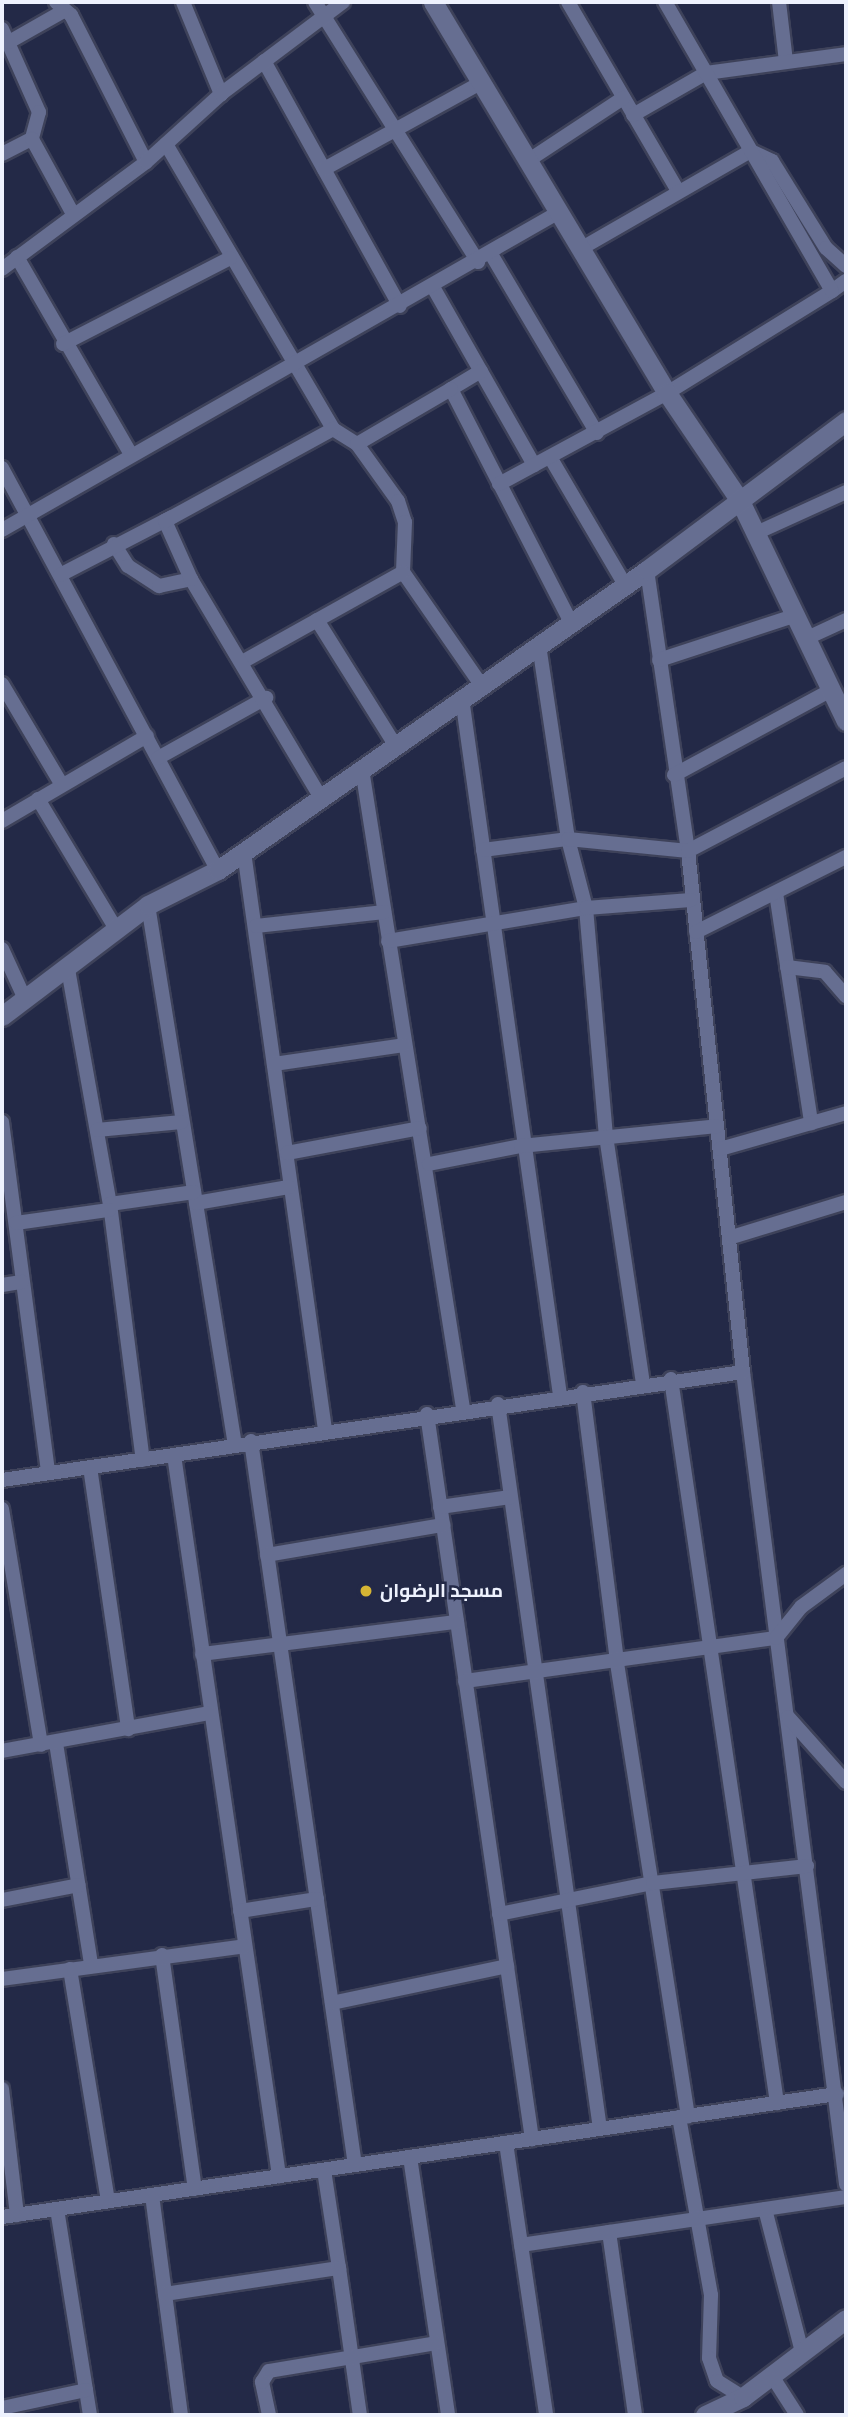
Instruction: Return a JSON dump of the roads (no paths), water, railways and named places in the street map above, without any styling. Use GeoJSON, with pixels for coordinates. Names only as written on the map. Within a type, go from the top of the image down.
{"type":"FeatureCollection","features":[{"type":"Feature","properties":{"kind":"street"},"geometry":{"type":"LineString","coordinates":[[183,2],[222,94]]}},
{"type":"Feature","properties":{"kind":"street"},"geometry":{"type":"LineString","coordinates":[[2,269],[146,162],[222,94],[264,61],[318,8],[342,2]]}},
{"type":"Feature","properties":{"kind":"street"},"geometry":{"type":"LineString","coordinates":[[433,2],[667,393],[740,501],[846,721]]}},
{"type":"Feature","properties":{"kind":"street"},"geometry":{"type":"LineString","coordinates":[[665,2],[832,291]]}},
{"type":"Feature","properties":{"kind":"street"},"geometry":{"type":"LineString","coordinates":[[779,2],[786,62]]}},
{"type":"Feature","properties":{"kind":"street"},"geometry":{"type":"LineString","coordinates":[[574,4],[622,98],[678,191]]}},
{"type":"Feature","properties":{"kind":"street"},"geometry":{"type":"LineString","coordinates":[[2,155],[33,139],[41,125],[39,112],[5,35],[59,7],[71,15],[146,162]]}},
{"type":"Feature","properties":{"kind":"street"},"geometry":{"type":"LineString","coordinates":[[318,8],[478,262]]}},
{"type":"Feature","properties":{"kind":"street"},"geometry":{"type":"LineString","coordinates":[[633,115],[706,73],[846,54]]}},
{"type":"Feature","properties":{"kind":"street"},"geometry":{"type":"LineString","coordinates":[[264,61],[400,306]]}},
{"type":"Feature","properties":{"kind":"street"},"geometry":{"type":"LineString","coordinates":[[324,169],[482,82]]}},
{"type":"Feature","properties":{"kind":"street"},"geometry":{"type":"LineString","coordinates":[[529,160],[622,98]]}},
{"type":"Feature","properties":{"kind":"street"},"geometry":{"type":"LineString","coordinates":[[33,139],[73,214]]}},
{"type":"Feature","properties":{"kind":"street"},"geometry":{"type":"LineString","coordinates":[[166,144],[230,258],[333,429],[357,444],[398,501],[405,522],[403,572],[480,683]]}},
{"type":"Feature","properties":{"kind":"street"},"geometry":{"type":"LineString","coordinates":[[582,248],[751,151]]}},
{"type":"Feature","properties":{"kind":"street"},"geometry":{"type":"LineString","coordinates":[[751,151],[772,161],[826,248],[846,266]]}},
{"type":"Feature","properties":{"kind":"street"},"geometry":{"type":"LineString","coordinates":[[2,530],[130,453],[400,306],[559,212]]}},
{"type":"Feature","properties":{"kind":"street"},"geometry":{"type":"LineString","coordinates":[[491,254],[597,433]]}},
{"type":"Feature","properties":{"kind":"street"},"geometry":{"type":"LineString","coordinates":[[17,257],[63,344],[130,453]]}},
{"type":"Feature","properties":{"kind":"street"},"geometry":{"type":"LineString","coordinates":[[63,344],[230,258]]}},
{"type":"Feature","properties":{"kind":"street"},"geometry":{"type":"LineString","coordinates":[[499,484],[667,393],[846,281]]}},
{"type":"Feature","properties":{"kind":"street"},"geometry":{"type":"LineString","coordinates":[[433,287],[534,465]]}},
{"type":"Feature","properties":{"kind":"street"},"geometry":{"type":"LineString","coordinates":[[357,444],[481,371]]}},
{"type":"Feature","properties":{"kind":"street"},"geometry":{"type":"LineString","coordinates":[[451,389],[571,622]]}},
{"type":"Feature","properties":{"kind":"street"},"geometry":{"type":"LineString","coordinates":[[2,1016],[24,997],[68,969],[148,905],[218,870],[480,683],[647,570],[846,421]]}},
{"type":"Feature","properties":{"kind":"street"},"geometry":{"type":"LineString","coordinates":[[60,575],[333,429]]}},
{"type":"Feature","properties":{"kind":"street"},"geometry":{"type":"LineString","coordinates":[[550,457],[625,585]]}},
{"type":"Feature","properties":{"kind":"street"},"geometry":{"type":"LineString","coordinates":[[2,468],[218,870]]}},
{"type":"Feature","properties":{"kind":"street"},"geometry":{"type":"LineString","coordinates":[[754,534],[846,492]]}},
{"type":"Feature","properties":{"kind":"street"},"geometry":{"type":"LineString","coordinates":[[165,521],[191,579],[266,698],[321,798]]}},
{"type":"Feature","properties":{"kind":"street"},"geometry":{"type":"LineString","coordinates":[[114,544],[128,566],[159,586],[191,579]]}},
{"type":"Feature","properties":{"kind":"street"},"geometry":{"type":"LineString","coordinates":[[647,570],[674,775],[688,851],[691,900],[732,1237],[743,1372],[837,2094],[843,2110],[846,2184]]}},
{"type":"Feature","properties":{"kind":"street"},"geometry":{"type":"LineString","coordinates":[[244,661],[403,572]]}},
{"type":"Feature","properties":{"kind":"street"},"geometry":{"type":"LineString","coordinates":[[659,660],[794,616]]}},
{"type":"Feature","properties":{"kind":"street"},"geometry":{"type":"LineString","coordinates":[[317,620],[395,745]]}},
{"type":"Feature","properties":{"kind":"street"},"geometry":{"type":"LineString","coordinates":[[805,639],[846,620]]}},
{"type":"Feature","properties":{"kind":"street"},"geometry":{"type":"LineString","coordinates":[[538,645],[568,839],[586,908],[606,1136],[643,1383]]}},
{"type":"Feature","properties":{"kind":"street"},"geometry":{"type":"LineString","coordinates":[[2,684],[62,785]]}},
{"type":"Feature","properties":{"kind":"street"},"geometry":{"type":"LineString","coordinates":[[674,775],[831,690]]}},
{"type":"Feature","properties":{"kind":"street"},"geometry":{"type":"LineString","coordinates":[[158,758],[266,698]]}},
{"type":"Feature","properties":{"kind":"street"},"geometry":{"type":"LineString","coordinates":[[462,698],[491,928],[560,1395]]}},
{"type":"Feature","properties":{"kind":"street"},"geometry":{"type":"LineString","coordinates":[[2,821],[147,736]]}},
{"type":"Feature","properties":{"kind":"street"},"geometry":{"type":"LineString","coordinates":[[483,850],[568,839],[688,851],[846,768]]}},
{"type":"Feature","properties":{"kind":"street"},"geometry":{"type":"LineString","coordinates":[[362,769],[404,1045],[429,1164],[463,1408]]}},
{"type":"Feature","properties":{"kind":"street"},"geometry":{"type":"LineString","coordinates":[[38,799],[116,929]]}},
{"type":"Feature","properties":{"kind":"street"},"geometry":{"type":"LineString","coordinates":[[244,852],[325,1430]]}},
{"type":"Feature","properties":{"kind":"street"},"geometry":{"type":"LineString","coordinates":[[696,932],[844,862]]}},
{"type":"Feature","properties":{"kind":"street"},"geometry":{"type":"LineString","coordinates":[[776,893],[811,1123]]}},
{"type":"Feature","properties":{"kind":"street"},"geometry":{"type":"LineString","coordinates":[[388,941],[491,928],[586,908],[691,900]]}},
{"type":"Feature","properties":{"kind":"street"},"geometry":{"type":"LineString","coordinates":[[148,905],[235,1445]]}},
{"type":"Feature","properties":{"kind":"street"},"geometry":{"type":"LineString","coordinates":[[256,926],[384,912]]}},
{"type":"Feature","properties":{"kind":"street"},"geometry":{"type":"LineString","coordinates":[[2,949],[24,997]]}},
{"type":"Feature","properties":{"kind":"street"},"geometry":{"type":"LineString","coordinates":[[788,967],[825,972],[846,996]]}},
{"type":"Feature","properties":{"kind":"street"},"geometry":{"type":"LineString","coordinates":[[68,969],[109,1207],[143,1460]]}},
{"type":"Feature","properties":{"kind":"street"},"geometry":{"type":"LineString","coordinates":[[274,1064],[404,1045]]}},
{"type":"Feature","properties":{"kind":"street"},"geometry":{"type":"LineString","coordinates":[[720,1149],[846,1113]]}},
{"type":"Feature","properties":{"kind":"street"},"geometry":{"type":"LineString","coordinates":[[2,1122],[48,1473]]}},
{"type":"Feature","properties":{"kind":"street"},"geometry":{"type":"LineString","coordinates":[[97,1130],[182,1122]]}},
{"type":"Feature","properties":{"kind":"street"},"geometry":{"type":"LineString","coordinates":[[429,1164],[522,1146],[718,1126]]}},
{"type":"Feature","properties":{"kind":"street"},"geometry":{"type":"LineString","coordinates":[[287,1153],[420,1128]]}},
{"type":"Feature","properties":{"kind":"street"},"geometry":{"type":"LineString","coordinates":[[16,1223],[109,1207],[289,1187]]}},
{"type":"Feature","properties":{"kind":"street"},"geometry":{"type":"LineString","coordinates":[[732,1237],[846,1202]]}},
{"type":"Feature","properties":{"kind":"street"},"geometry":{"type":"LineString","coordinates":[[2,1285],[22,1282]]}},
{"type":"Feature","properties":{"kind":"street"},"geometry":{"type":"LineString","coordinates":[[2,1480],[463,1408],[671,1379],[743,1372]]}},
{"type":"Feature","properties":{"kind":"street"},"geometry":{"type":"LineString","coordinates":[[671,1379],[707,1650],[777,2103]]}},
{"type":"Feature","properties":{"kind":"street"},"geometry":{"type":"LineString","coordinates":[[583,1392],[617,1663],[653,1883],[684,2116],[693,2219],[711,2295],[709,2358],[717,2381],[743,2397]]}},
{"type":"Feature","properties":{"kind":"street"},"geometry":{"type":"LineString","coordinates":[[498,1404],[600,2129]]}},
{"type":"Feature","properties":{"kind":"street"},"geometry":{"type":"LineString","coordinates":[[427,1414],[532,2139]]}},
{"type":"Feature","properties":{"kind":"street"},"geometry":{"type":"LineString","coordinates":[[251,1441],[355,2165]]}},
{"type":"Feature","properties":{"kind":"street"},"geometry":{"type":"LineString","coordinates":[[174,1455],[209,1713],[279,2176]]}},
{"type":"Feature","properties":{"kind":"street"},"geometry":{"type":"LineString","coordinates":[[90,1467],[128,1730]]}},
{"type":"Feature","properties":{"kind":"street"},"geometry":{"type":"LineString","coordinates":[[440,1507],[510,1497]]}},
{"type":"Feature","properties":{"kind":"street"},"geometry":{"type":"LineString","coordinates":[[2,1509],[79,1885],[91,1964]]}},
{"type":"Feature","properties":{"kind":"street"},"geometry":{"type":"LineString","coordinates":[[267,1555],[443,1525]]}},
{"type":"Feature","properties":{"kind":"street"},"geometry":{"type":"LineString","coordinates":[[465,1681],[617,1663],[776,1638],[801,1607],[846,1574]]}},
{"type":"Feature","properties":{"kind":"street"},"geometry":{"type":"LineString","coordinates":[[202,1654],[280,1642],[457,1622]]}},
{"type":"Feature","properties":{"kind":"street"},"geometry":{"type":"LineString","coordinates":[[2,1751],[209,1713]]}},
{"type":"Feature","properties":{"kind":"street"},"geometry":{"type":"LineString","coordinates":[[788,1717],[846,1782]]}},
{"type":"Feature","properties":{"kind":"street"},"geometry":{"type":"LineString","coordinates":[[499,1914],[653,1883],[742,1871],[807,1866]]}},
{"type":"Feature","properties":{"kind":"street"},"geometry":{"type":"LineString","coordinates":[[2,1900],[79,1885]]}},
{"type":"Feature","properties":{"kind":"street"},"geometry":{"type":"LineString","coordinates":[[240,1911],[317,1899]]}},
{"type":"Feature","properties":{"kind":"street"},"geometry":{"type":"LineString","coordinates":[[2,1979],[91,1964],[245,1946]]}},
{"type":"Feature","properties":{"kind":"street"},"geometry":{"type":"LineString","coordinates":[[162,1955],[195,2189]]}},
{"type":"Feature","properties":{"kind":"street"},"geometry":{"type":"LineString","coordinates":[[332,2003],[507,1966]]}},
{"type":"Feature","properties":{"kind":"street"},"geometry":{"type":"LineString","coordinates":[[70,1969],[108,2201]]}},
{"type":"Feature","properties":{"kind":"street"},"geometry":{"type":"LineString","coordinates":[[2,2089],[17,2215]]}},
{"type":"Feature","properties":{"kind":"street"},"geometry":{"type":"LineString","coordinates":[[2,2217],[837,2094]]}},
{"type":"Feature","properties":{"kind":"street"},"geometry":{"type":"LineString","coordinates":[[506,2143],[546,2415]]}},
{"type":"Feature","properties":{"kind":"street"},"geometry":{"type":"LineString","coordinates":[[410,2157],[448,2415]]}},
{"type":"Feature","properties":{"kind":"street"},"geometry":{"type":"LineString","coordinates":[[324,2170],[360,2415]]}},
{"type":"Feature","properties":{"kind":"street"},"geometry":{"type":"LineString","coordinates":[[152,2195],[181,2415]]}},
{"type":"Feature","properties":{"kind":"street"},"geometry":{"type":"LineString","coordinates":[[521,2245],[846,2197]]}},
{"type":"Feature","properties":{"kind":"street"},"geometry":{"type":"LineString","coordinates":[[57,2209],[90,2415]]}},
{"type":"Feature","properties":{"kind":"street"},"geometry":{"type":"LineString","coordinates":[[765,2209],[802,2352]]}},
{"type":"Feature","properties":{"kind":"street"},"geometry":{"type":"LineString","coordinates":[[610,2232],[635,2415]]}},
{"type":"Feature","properties":{"kind":"street"},"geometry":{"type":"LineString","coordinates":[[165,2294],[339,2269]]}},
{"type":"Feature","properties":{"kind":"street"},"geometry":{"type":"LineString","coordinates":[[705,2415],[743,2397],[846,2319]]}},
{"type":"Feature","properties":{"kind":"street"},"geometry":{"type":"LineString","coordinates":[[269,2415],[262,2382],[270,2371],[351,2354],[437,2343]]}},
{"type":"Feature","properties":{"kind":"street"},"geometry":{"type":"LineString","coordinates":[[772,2376],[797,2415]]}},
{"type":"Feature","properties":{"kind":"street"},"geometry":{"type":"LineString","coordinates":[[2,2408],[86,2390]]}},
{"type":"Feature","properties":{"kind":"place","name":"مسجد الرضوان"},"geometry":{"type":"Point","coordinates":[366,1591]}}]}
